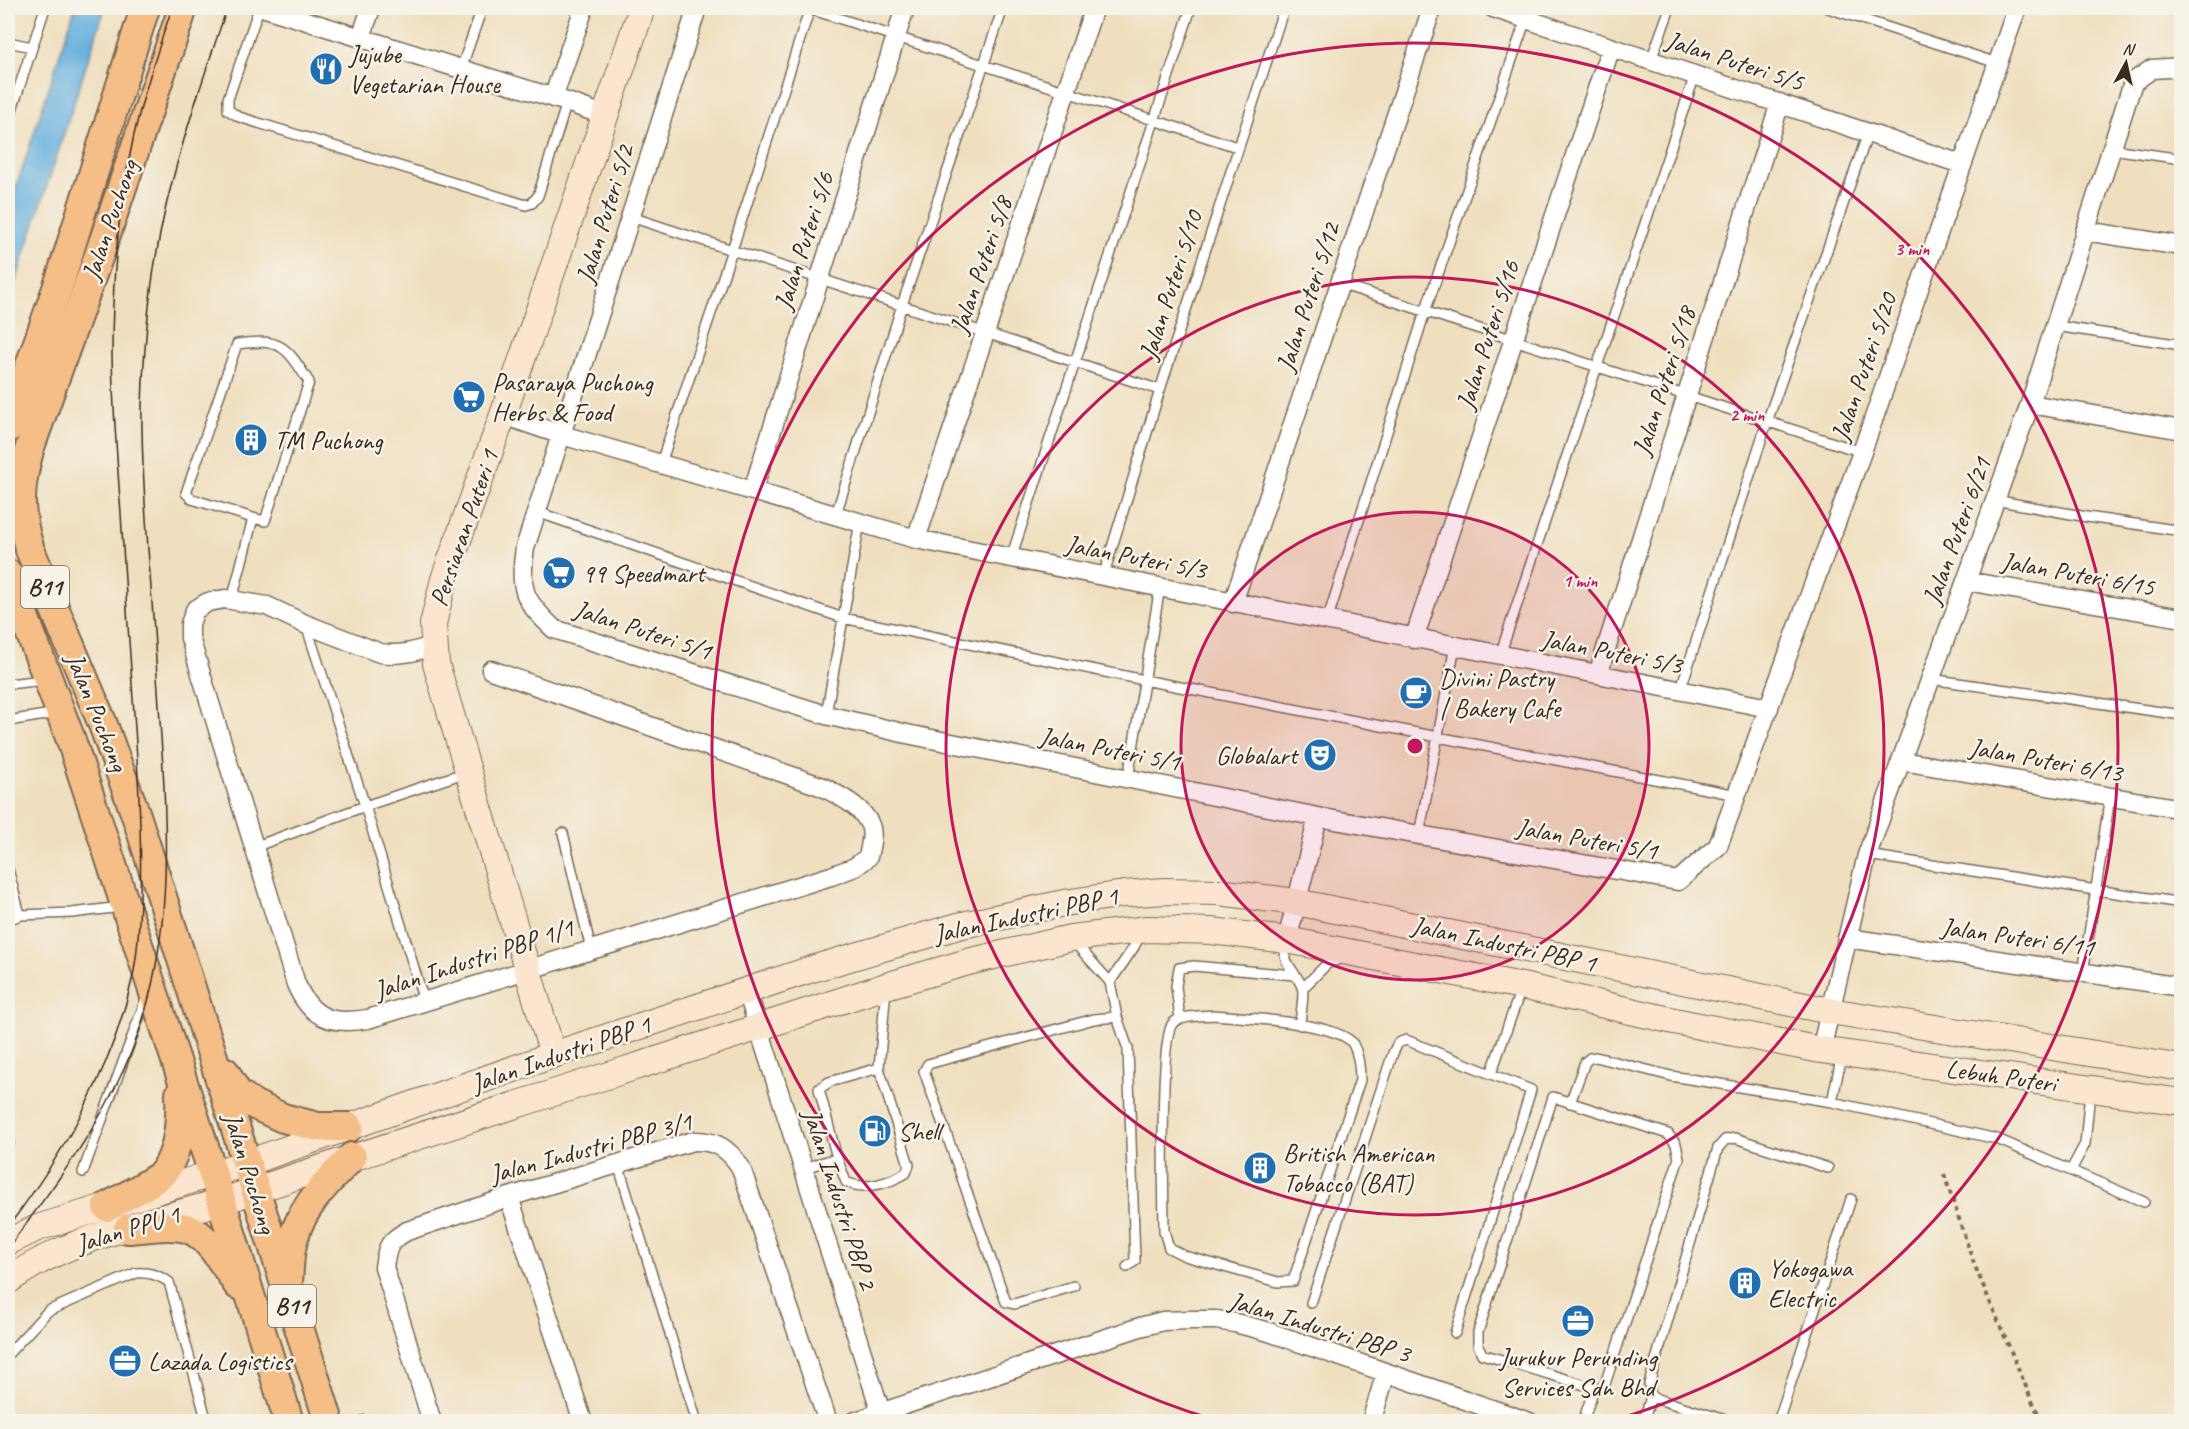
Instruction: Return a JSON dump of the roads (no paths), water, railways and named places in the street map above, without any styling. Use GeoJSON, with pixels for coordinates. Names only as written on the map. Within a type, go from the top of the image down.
{"type":"FeatureCollection","features":[{"type":"Feature","properties":{"kind":"main road","name":"Jalan Puchong"},"geometry":{"type":"LineString","coordinates":[[8,428],[61,277],[146,8]]}},
{"type":"Feature","properties":{"kind":"main road","name":"Jalan Puchong"},"geometry":{"type":"LineString","coordinates":[[183,8],[99,255],[30,447],[23,473],[20,502],[23,529],[30,550],[106,732],[137,818],[329,1422]]}},
{"type":"Feature","properties":{"kind":"main road","name":"Persiaran Puteri 1"},"geometry":{"type":"LineString","coordinates":[[553,1055],[436,664],[433,624],[444,579],[503,415],[642,8]]}},
{"type":"Feature","properties":{"kind":"main road","name":"Jalan Puchong"},"geometry":{"type":"LineString","coordinates":[[8,574],[71,740],[222,1201],[289,1422]]}},
{"type":"Feature","properties":{"kind":"main road","name":"Jalan Industri PBP 1"},"geometry":{"type":"LineString","coordinates":[[251,1177],[349,1127],[553,1055],[815,968],[958,926],[1124,894],[1166,891],[1219,892],[1296,902],[1833,999]]}},
{"type":"Feature","properties":{"kind":"main road","name":"Jalan Industri PBP 1"},"geometry":{"type":"LineString","coordinates":[[251,1177],[352,1157],[886,986],[968,962],[1071,938],[1142,930],[1211,931],[1287,940],[1522,986],[1674,1021],[1832,1051]]}},
{"type":"Feature","properties":{"kind":"main road","name":"Lebuh Puteri"},"geometry":{"type":"LineString","coordinates":[[1833,999],[2181,1068]]}},
{"type":"Feature","properties":{"kind":"main road"},"geometry":{"type":"LineString","coordinates":[[207,1039],[237,1093],[255,1105],[282,1118],[318,1127],[349,1127]]}},
{"type":"Feature","properties":{"kind":"main road","name":"Lebuh Puteri"},"geometry":{"type":"LineString","coordinates":[[1832,1051],[2181,1102]]}},
{"type":"Feature","properties":{"kind":"main road"},"geometry":{"type":"LineString","coordinates":[[107,1207],[163,1173],[177,1140],[181,1114],[180,1072]]}},
{"type":"Feature","properties":{"kind":"main road"},"geometry":{"type":"LineString","coordinates":[[287,1291],[291,1247],[299,1225],[309,1205],[352,1157]]}},
{"type":"Feature","properties":{"kind":"main road"},"geometry":{"type":"LineString","coordinates":[[213,1174],[251,1177]]}},
{"type":"Feature","properties":{"kind":"main road","name":"Jalan PPU 1"},"geometry":{"type":"LineString","coordinates":[[8,1242],[38,1228],[213,1174]]}},
{"type":"Feature","properties":{"kind":"main road","name":"Jalan PPU 1"},"geometry":{"type":"LineString","coordinates":[[8,1281],[21,1271],[73,1244],[222,1201],[251,1177]]}},
{"type":"Feature","properties":{"kind":"main road"},"geometry":{"type":"LineString","coordinates":[[128,1228],[174,1227],[189,1229],[203,1237],[252,1304]]}},
{"type":"Feature","properties":{"kind":"street"},"geometry":{"type":"LineString","coordinates":[[265,8],[606,116]]}},
{"type":"Feature","properties":{"kind":"street"},"geometry":{"type":"LineString","coordinates":[[361,38],[371,8]]}},
{"type":"Feature","properties":{"kind":"street"},"geometry":{"type":"LineString","coordinates":[[560,100],[584,8]]}},
{"type":"Feature","properties":{"kind":"street","name":"Jalan Puteri 5/2"},"geometry":{"type":"LineString","coordinates":[[562,435],[697,8]]}},
{"type":"Feature","properties":{"kind":"street","name":"Jalan Puteri 5/6"},"geometry":{"type":"LineString","coordinates":[[753,490],[905,8]]}},
{"type":"Feature","properties":{"kind":"street","name":"Jalan Puteri 5/8"},"geometry":{"type":"LineString","coordinates":[[916,539],[1094,8]]}},
{"type":"Feature","properties":{"kind":"street","name":"Jalan Puteri 5/12"},"geometry":{"type":"LineString","coordinates":[[1233,603],[1432,8]]}},
{"type":"Feature","properties":{"kind":"street","name":"Jalan Puteri 5/5"},"geometry":{"type":"LineString","coordinates":[[1493,8],[1961,164]]}},
{"type":"Feature","properties":{"kind":"street","name":"Jalan Puteri 5/20"},"geometry":{"type":"LineString","coordinates":[[1769,708],[1862,452],[2017,8]]}},
{"type":"Feature","properties":{"kind":"street","name":"Jalan Puteri 5/16"},"geometry":{"type":"LineString","coordinates":[[1414,639],[1611,47]]}},
{"type":"Feature","properties":{"kind":"street","name":"Jalan Puteri 6/21"},"geometry":{"type":"LineString","coordinates":[[1832,1051],[1833,999],[1867,855],[2030,404],[2133,82],[2152,69],[2181,67]]}},
{"type":"Feature","properties":{"kind":"street","name":"Jalan Puteri 5/18"},"geometry":{"type":"LineString","coordinates":[[1598,674],[1780,103]]}},
{"type":"Feature","properties":{"kind":"street"},"geometry":{"type":"LineString","coordinates":[[2085,231],[2181,246]]}},
{"type":"Feature","properties":{"kind":"street"},"geometry":{"type":"LineString","coordinates":[[2030,404],[2181,430]]}},
{"type":"Feature","properties":{"kind":"street","name":"Jalan Puteri 5/3"},"geometry":{"type":"LineString","coordinates":[[503,415],[562,435],[916,539],[1769,708]]}},
{"type":"Feature","properties":{"kind":"street","name":"Jalan Puteri 5/1"},"geometry":{"type":"LineString","coordinates":[[562,435],[525,548],[522,567],[523,590],[533,610],[554,629],[826,715],[907,734],[1318,817],[1678,881],[1718,846],[1769,708]]}},
{"type":"Feature","properties":{"kind":"street","name":"Jalan Puteri 6/15"},"geometry":{"type":"LineString","coordinates":[[1966,581],[2181,618]]}},
{"type":"Feature","properties":{"kind":"street","name":"Jalan Industri PBP 1/1"},"geometry":{"type":"LineString","coordinates":[[434,645],[408,653],[380,653],[267,606],[232,600],[208,602],[195,610],[190,624],[190,638],[296,984],[302,999],[313,1011],[330,1020],[348,1023],[368,1019],[855,867],[868,857],[872,840],[870,825],[858,809],[823,787],[491,670]]}},
{"type":"Feature","properties":{"kind":"street","name":"Jalan Puteri 6/13"},"geometry":{"type":"LineString","coordinates":[[1902,761],[2181,809]]}},
{"type":"Feature","properties":{"kind":"street"},"geometry":{"type":"LineString","coordinates":[[1287,940],[1318,817]]}},
{"type":"Feature","properties":{"kind":"street","name":"Jalan Puteri 6/11"},"geometry":{"type":"LineString","coordinates":[[1847,938],[2181,987]]}},
{"type":"Feature","properties":{"kind":"street","name":"Jalan Industri PBP 2"},"geometry":{"type":"LineString","coordinates":[[747,991],[882,1417]]}},
{"type":"Feature","properties":{"kind":"street","name":"Jalan Industri PBP 3/1"},"geometry":{"type":"LineString","coordinates":[[432,1422],[384,1267],[386,1250],[393,1239],[407,1231],[508,1197],[693,1141],[715,1143],[725,1148],[741,1168],[828,1422]]}},
{"type":"Feature","properties":{"kind":"street"},"geometry":{"type":"LineString","coordinates":[[508,1197],[583,1422]]}},
{"type":"Feature","properties":{"kind":"street","name":"Jalan Industri PBP 3"},"geometry":{"type":"LineString","coordinates":[[853,1422],[882,1417],[1140,1327],[1163,1321],[1216,1320],[1266,1331],[1529,1422]]}},
{"type":"Feature","properties":{"kind":"street"},"geometry":{"type":"LineString","coordinates":[[1371,1422],[1386,1373]]}},
{"type":"Feature","properties":{"kind":"lane"},"geometry":{"type":"LineString","coordinates":[[8,122],[12,91],[32,47],[45,8]]}},
{"type":"Feature","properties":{"kind":"lane"},"geometry":{"type":"LineString","coordinates":[[259,8],[228,99],[228,110],[250,121],[526,205],[532,203],[538,196],[560,100]]}},
{"type":"Feature","properties":{"kind":"lane"},"geometry":{"type":"LineString","coordinates":[[462,69],[482,8]]}},
{"type":"Feature","properties":{"kind":"lane"},"geometry":{"type":"LineString","coordinates":[[661,463],[809,8],[1238,147]]}},
{"type":"Feature","properties":{"kind":"lane"},"geometry":{"type":"LineString","coordinates":[[836,514],[903,305],[1003,8]]}},
{"type":"Feature","properties":{"kind":"lane"},"geometry":{"type":"LineString","coordinates":[[1011,558],[1191,8]]}},
{"type":"Feature","properties":{"kind":"lane","name":"Jalan Puteri 5/10"},"geometry":{"type":"LineString","coordinates":[[1103,577],[1160,390],[1284,8]]}},
{"type":"Feature","properties":{"kind":"lane"},"geometry":{"type":"LineString","coordinates":[[1651,60],[1670,8]]}},
{"type":"Feature","properties":{"kind":"lane"},"geometry":{"type":"LineString","coordinates":[[1828,8],[1997,63]]}},
{"type":"Feature","properties":{"kind":"lane"},"geometry":{"type":"LineString","coordinates":[[1327,621],[1425,312],[1526,19]]}},
{"type":"Feature","properties":{"kind":"lane"},"geometry":{"type":"LineString","coordinates":[[8,42],[32,47]]}},
{"type":"Feature","properties":{"kind":"lane"},"geometry":{"type":"LineString","coordinates":[[1500,655],[1695,75]]}},
{"type":"Feature","properties":{"kind":"lane"},"geometry":{"type":"LineString","coordinates":[[1680,691],[1767,422],[1868,133]]}},
{"type":"Feature","properties":{"kind":"lane"},"geometry":{"type":"LineString","coordinates":[[2112,149],[2181,159]]}},
{"type":"Feature","properties":{"kind":"lane"},"geometry":{"type":"LineString","coordinates":[[631,217],[1160,390]]}},
{"type":"Feature","properties":{"kind":"lane"},"geometry":{"type":"LineString","coordinates":[[1340,284],[1862,452]]}},
{"type":"Feature","properties":{"kind":"lane"},"geometry":{"type":"LineString","coordinates":[[2055,326],[2181,345]]}},
{"type":"Feature","properties":{"kind":"lane"},"geometry":{"type":"LineString","coordinates":[[261,340],[282,346],[296,361],[309,382],[266,521],[253,518],[192,499],[186,493],[237,344],[261,340]]}},
{"type":"Feature","properties":{"kind":"lane"},"geometry":{"type":"LineString","coordinates":[[1995,500],[2086,517],[2181,531]]}},
{"type":"Feature","properties":{"kind":"lane"},"geometry":{"type":"LineString","coordinates":[[537,512],[843,618],[1144,680],[1737,795]]}},
{"type":"Feature","properties":{"kind":"lane"},"geometry":{"type":"LineString","coordinates":[[232,600],[253,518]]}},
{"type":"Feature","properties":{"kind":"lane"},"geometry":{"type":"LineString","coordinates":[[826,715],[860,522]]}},
{"type":"Feature","properties":{"kind":"lane"},"geometry":{"type":"LineString","coordinates":[[1128,778],[1160,588]]}},
{"type":"Feature","properties":{"kind":"lane"},"geometry":{"type":"LineString","coordinates":[[306,624],[365,806],[424,1001]]}},
{"type":"Feature","properties":{"kind":"lane"},"geometry":{"type":"LineString","coordinates":[[1419,835],[1455,646]]}},
{"type":"Feature","properties":{"kind":"lane"},"geometry":{"type":"LineString","coordinates":[[1930,679],[2181,715]]}},
{"type":"Feature","properties":{"kind":"lane"},"geometry":{"type":"LineString","coordinates":[[8,684],[48,680]]}},
{"type":"Feature","properties":{"kind":"lane"},"geometry":{"type":"LineString","coordinates":[[8,721],[60,713]]}},
{"type":"Feature","properties":{"kind":"lane"},"geometry":{"type":"LineString","coordinates":[[254,847],[365,806],[469,772]]}},
{"type":"Feature","properties":{"kind":"lane"},"geometry":{"type":"LineString","coordinates":[[2083,973],[2110,797]]}},
{"type":"Feature","properties":{"kind":"lane"},"geometry":{"type":"LineString","coordinates":[[563,833],[591,949]]}},
{"type":"Feature","properties":{"kind":"lane"},"geometry":{"type":"LineString","coordinates":[[1867,855],[2181,903]]}},
{"type":"Feature","properties":{"kind":"lane"},"geometry":{"type":"LineString","coordinates":[[8,869],[20,915]]}},
{"type":"Feature","properties":{"kind":"lane"},"geometry":{"type":"LineString","coordinates":[[8,920],[20,915],[72,914],[126,907]]}},
{"type":"Feature","properties":{"kind":"lane"},"geometry":{"type":"LineString","coordinates":[[1110,982],[1134,947],[1142,930]]}},
{"type":"Feature","properties":{"kind":"lane"},"geometry":{"type":"LineString","coordinates":[[1071,938],[1110,982],[1117,1017],[1128,1049],[1135,1260],[1127,1267]]}},
{"type":"Feature","properties":{"kind":"lane"},"geometry":{"type":"LineString","coordinates":[[1287,940],[1284,953],[1303,988],[1300,1025]]}},
{"type":"Feature","properties":{"kind":"lane"},"geometry":{"type":"LineString","coordinates":[[1303,988],[1327,964],[1351,954]]}},
{"type":"Feature","properties":{"kind":"lane"},"geometry":{"type":"LineString","coordinates":[[1180,1019],[1176,986],[1179,968],[1194,966],[1294,975]]}},
{"type":"Feature","properties":{"kind":"lane"},"geometry":{"type":"LineString","coordinates":[[83,1172],[151,985]]}},
{"type":"Feature","properties":{"kind":"lane"},"geometry":{"type":"LineString","coordinates":[[879,1068],[829,1082],[819,1089],[837,1158],[846,1182],[856,1187],[889,1180],[906,1173],[909,1165],[879,1068],[886,986]]}},
{"type":"Feature","properties":{"kind":"lane"},"geometry":{"type":"LineString","coordinates":[[1491,1074],[1522,986]]}},
{"type":"Feature","properties":{"kind":"lane"},"geometry":{"type":"LineString","coordinates":[[1214,1015],[1258,1018],[1300,1025],[1342,1034],[1353,1043],[1359,1062],[1360,1080],[1293,1281],[1278,1282],[1185,1256],[1169,1248],[1164,1231],[1165,1066],[1168,1032],[1173,1023],[1180,1019],[1214,1015]]}},
{"type":"Feature","properties":{"kind":"lane"},"geometry":{"type":"LineString","coordinates":[[1074,1286],[1014,1304],[1006,1302],[924,1071],[928,1064],[1079,1023],[1104,1017],[1117,1017]]}},
{"type":"Feature","properties":{"kind":"lane"},"geometry":{"type":"LineString","coordinates":[[1311,1303],[1393,1053],[1398,1043],[1406,1040],[1531,1090],[1455,1333]]}},
{"type":"Feature","properties":{"kind":"lane"},"geometry":{"type":"LineString","coordinates":[[1832,1051],[1832,1102]]}},
{"type":"Feature","properties":{"kind":"lane"},"geometry":{"type":"LineString","coordinates":[[1570,1103],[1585,1062],[1596,1057],[1671,1076],[1832,1102],[1997,1139],[2144,1202]]}},
{"type":"Feature","properties":{"kind":"lane"},"geometry":{"type":"LineString","coordinates":[[2072,1170],[2085,1144],[2090,1089]]}},
{"type":"Feature","properties":{"kind":"lane"},"geometry":{"type":"LineString","coordinates":[[1552,1097],[1668,1134],[1676,1144],[1679,1158],[1604,1387],[1594,1388],[1482,1354],[1478,1345],[1478,1332],[1552,1097]]}},
{"type":"Feature","properties":{"kind":"lane"},"geometry":{"type":"LineString","coordinates":[[1643,1422],[1651,1397],[1649,1384],[1718,1148],[1725,1140],[1735,1138],[1828,1168]]}},
{"type":"Feature","properties":{"kind":"lane"},"geometry":{"type":"LineString","coordinates":[[804,1168],[837,1158]]}},
{"type":"Feature","properties":{"kind":"lane"},"geometry":{"type":"LineString","coordinates":[[618,1164],[697,1422]]}},
{"type":"Feature","properties":{"kind":"lane"},"geometry":{"type":"LineString","coordinates":[[1778,1422],[1851,1199]]}},
{"type":"Feature","properties":{"kind":"lane"},"geometry":{"type":"LineString","coordinates":[[8,1354],[48,1311],[136,1272],[147,1272],[160,1276],[169,1282],[207,1422]]}},
{"type":"Feature","properties":{"kind":"lane"},"geometry":{"type":"LineString","coordinates":[[1583,1422],[1594,1388]]}},
{"type":"Feature","properties":{"kind":"lane"},"geometry":{"type":"LineString","coordinates":[[1651,1397],[1732,1422]]}},
{"type":"Feature","properties":{"kind":"water"},"geometry":{"type":"Polygon","coordinates":[[[75,8],[105,8],[8,305],[8,212],[75,8]]]}},
{"type":"Feature","properties":{"kind":"tram line"},"geometry":{"type":"LineString","coordinates":[[8,1227],[48,1170],[98,1079],[123,1014],[136,960],[140,899],[140,813],[114,415],[113,300],[117,244],[128,162],[142,102],[172,8]]}},
{"type":"Feature","properties":{"kind":"tram line"},"geometry":{"type":"LineString","coordinates":[[8,1248],[71,1162],[112,1093],[140,1029],[159,948],[164,906],[164,779],[143,460],[144,356],[152,280],[166,206],[202,82],[227,8]]}},
{"type":"Feature","properties":{"kind":"place","name":"Jujube Vegetarian House"},"geometry":{"type":"Point","coordinates":[326,69]}},
{"type":"Feature","properties":{"kind":"place","name":"Pasaraya Puchong Herbs & Food"},"geometry":{"type":"Point","coordinates":[469,397]}},
{"type":"Feature","properties":{"kind":"place","name":"TM Puchong"},"geometry":{"type":"Point","coordinates":[251,440]}},
{"type":"Feature","properties":{"kind":"place","name":"99 Speedmart"},"geometry":{"type":"Point","coordinates":[559,573]}},
{"type":"Feature","properties":{"kind":"place","name":"Divini Pastry | Bakery Cafe"},"geometry":{"type":"Point","coordinates":[1416,693]}},
{"type":"Feature","properties":{"kind":"place","name":"Globalart"},"geometry":{"type":"Point","coordinates":[1320,755]}},
{"type":"Feature","properties":{"kind":"place","name":"Shell"},"geometry":{"type":"Point","coordinates":[875,1131]}},
{"type":"Feature","properties":{"kind":"place","name":"British American Tobacco (BAT)"},"geometry":{"type":"Point","coordinates":[1260,1168]}},
{"type":"Feature","properties":{"kind":"place","name":"Yokogawa Electric"},"geometry":{"type":"Point","coordinates":[1745,1283]}},
{"type":"Feature","properties":{"kind":"place","name":"Jurukur Perunding Services Sdn Bhd"},"geometry":{"type":"Point","coordinates":[1578,1321]}},
{"type":"Feature","properties":{"kind":"place","name":"Lazada Logistics"},"geometry":{"type":"Point","coordinates":[125,1361]}}]}
